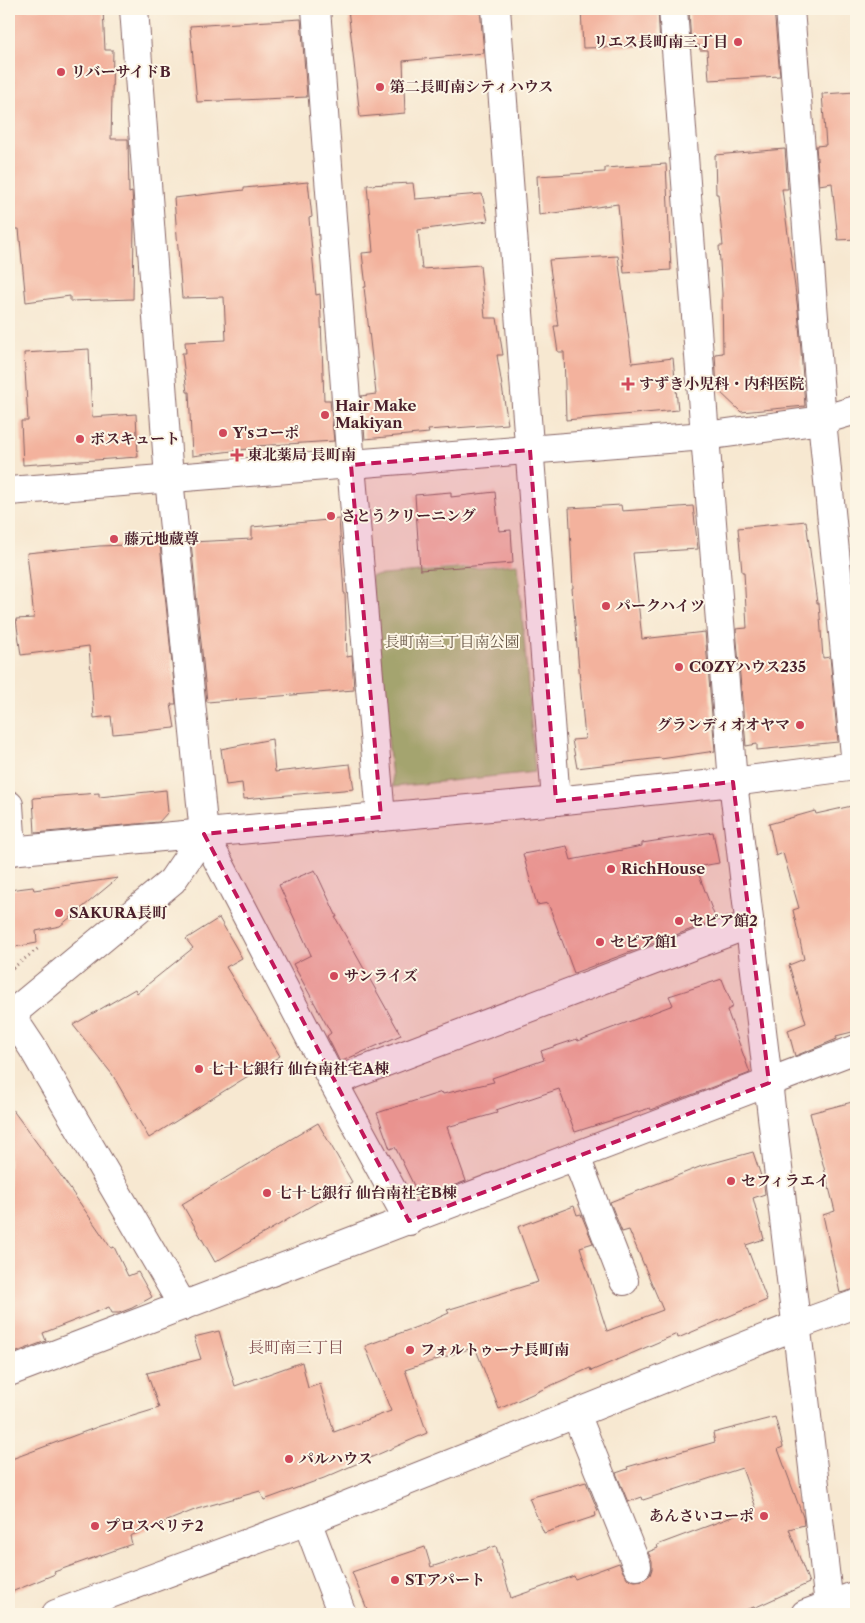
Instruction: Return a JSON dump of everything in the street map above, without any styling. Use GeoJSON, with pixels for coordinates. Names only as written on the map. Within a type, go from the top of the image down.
{"type":"FeatureCollection","features":[{"type":"Feature","properties":{"kind":"street"},"geometry":{"type":"LineString","coordinates":[[134,9],[169,478],[204,834],[333,1082],[409,1221]]}},
{"type":"Feature","properties":{"kind":"street"},"geometry":{"type":"LineString","coordinates":[[316,9],[351,465],[381,817]]}},
{"type":"Feature","properties":{"kind":"street"},"geometry":{"type":"LineString","coordinates":[[496,9],[556,801]]}},
{"type":"Feature","properties":{"kind":"street"},"geometry":{"type":"LineString","coordinates":[[673,9],[733,782],[798,1325],[817,1610],[856,1595]]}},
{"type":"Feature","properties":{"kind":"street"},"geometry":{"type":"LineString","coordinates":[[9,804],[10,851],[556,801],[733,782],[856,765],[822,420],[790,9]]}},
{"type":"Feature","properties":{"kind":"street"},"geometry":{"type":"LineString","coordinates":[[9,491],[705,436],[822,420],[856,410]]}},
{"type":"Feature","properties":{"kind":"street"},"geometry":{"type":"LineString","coordinates":[[183,1306],[32,1047],[10,1015],[172,881],[204,834]]}},
{"type":"Feature","properties":{"kind":"street"},"geometry":{"type":"LineString","coordinates":[[333,1082],[750,924]]}},
{"type":"Feature","properties":{"kind":"street"},"geometry":{"type":"LineString","coordinates":[[9,1372],[769,1084],[856,1049]]}},
{"type":"Feature","properties":{"kind":"street"},"geometry":{"type":"LineString","coordinates":[[576,1157],[624,1281]]}},
{"type":"Feature","properties":{"kind":"street"},"geometry":{"type":"LineString","coordinates":[[56,1614],[307,1520],[798,1325],[856,1304]]}},
{"type":"Feature","properties":{"kind":"street"},"geometry":{"type":"LineString","coordinates":[[576,1414],[638,1566]]}},
{"type":"Feature","properties":{"kind":"street"},"geometry":{"type":"LineString","coordinates":[[307,1520],[342,1614]]}},
{"type":"Feature","properties":{"kind":"highlighted area"},"geometry":{"type":"Polygon","coordinates":[[[530,450],[556,801],[733,782],[769,1083],[409,1221],[204,834],[381,817],[351,465],[530,450]]]}},
{"type":"Feature","properties":{"kind":"green space","name":"長町南三丁目南公園"},"geometry":{"type":"Polygon","coordinates":[[[518,564],[535,772],[393,787],[371,576],[518,564]]]}},
{"type":"Feature","properties":{"kind":"building"},"geometry":{"type":"Polygon","coordinates":[[[9,9],[103,9],[105,50],[113,50],[111,139],[128,139],[129,193],[132,192],[134,223],[133,299],[70,301],[70,296],[26,302],[19,229],[9,229],[9,9]]]}},
{"type":"Feature","properties":{"kind":"building","name":"第二長町南シティハウス"},"geometry":{"type":"Polygon","coordinates":[[[348,9],[480,9],[484,53],[403,61],[405,113],[360,117],[348,9]]]}},
{"type":"Feature","properties":{"kind":"building"},"geometry":{"type":"Polygon","coordinates":[[[581,9],[658,9],[660,46],[583,48],[581,9]]]}},
{"type":"Feature","properties":{"kind":"building","name":"リエス長町南三丁目"},"geometry":{"type":"Polygon","coordinates":[[[689,9],[774,9],[780,76],[709,80],[707,50],[700,50],[699,45],[691,46],[689,9]]]}},
{"type":"Feature","properties":{"kind":"building"},"geometry":{"type":"Polygon","coordinates":[[[301,19],[307,97],[197,102],[190,26],[301,19]]]}},
{"type":"Feature","properties":{"kind":"building"},"geometry":{"type":"Polygon","coordinates":[[[856,92],[856,239],[838,240],[832,183],[819,185],[816,146],[826,145],[822,94],[856,92]]]}},
{"type":"Feature","properties":{"kind":"building"},"geometry":{"type":"Polygon","coordinates":[[[785,149],[788,189],[782,189],[798,310],[805,406],[741,412],[717,389],[715,354],[723,353],[719,246],[723,246],[718,194],[716,194],[715,155],[785,149]]]}},
{"type":"Feature","properties":{"kind":"building"},"geometry":{"type":"Polygon","coordinates":[[[666,164],[671,270],[624,273],[618,204],[539,215],[537,176],[605,172],[605,168],[666,164]]]}},
{"type":"Feature","properties":{"kind":"building"},"geometry":{"type":"Polygon","coordinates":[[[308,182],[312,217],[309,218],[316,295],[320,294],[324,400],[330,400],[334,441],[256,446],[256,448],[192,456],[189,392],[187,392],[182,353],[186,353],[185,342],[226,340],[224,297],[182,298],[174,198],[244,190],[244,188],[308,182]]]}},
{"type":"Feature","properties":{"kind":"building"},"geometry":{"type":"Polygon","coordinates":[[[413,183],[415,199],[482,194],[488,221],[418,230],[422,269],[480,265],[485,318],[497,318],[503,355],[497,355],[508,424],[428,430],[429,433],[365,439],[361,396],[376,394],[362,253],[373,252],[367,185],[413,183]]]}},
{"type":"Feature","properties":{"kind":"building"},"geometry":{"type":"Polygon","coordinates":[[[618,256],[632,363],[673,358],[678,410],[566,420],[564,352],[558,352],[554,326],[558,326],[549,260],[618,256]]]}},
{"type":"Feature","properties":{"kind":"building"},"geometry":{"type":"Polygon","coordinates":[[[89,349],[92,417],[136,414],[138,457],[23,465],[21,421],[28,421],[24,353],[89,349]]]}},
{"type":"Feature","properties":{"kind":"building"},"geometry":{"type":"Polygon","coordinates":[[[451,492],[451,497],[495,492],[499,531],[511,530],[513,563],[420,570],[415,495],[451,492]]]}},
{"type":"Feature","properties":{"kind":"building"},"geometry":{"type":"Polygon","coordinates":[[[621,505],[622,511],[693,506],[698,549],[633,553],[642,639],[705,632],[715,751],[577,768],[572,740],[585,739],[572,588],[569,508],[621,505]]]}},
{"type":"Feature","properties":{"kind":"building"},"geometry":{"type":"Polygon","coordinates":[[[339,519],[345,593],[347,657],[352,656],[354,690],[207,702],[191,542],[252,539],[252,527],[339,519]]]}},
{"type":"Feature","properties":{"kind":"building"},"geometry":{"type":"Polygon","coordinates":[[[806,521],[817,603],[819,603],[823,658],[830,657],[838,742],[757,750],[757,744],[746,746],[736,629],[747,628],[744,572],[742,572],[738,528],[806,521]]]}},
{"type":"Feature","properties":{"kind":"building"},"geometry":{"type":"Polygon","coordinates":[[[160,544],[176,704],[171,704],[175,728],[113,734],[111,716],[94,718],[89,646],[21,655],[16,619],[34,618],[27,553],[99,546],[160,544]]]}},
{"type":"Feature","properties":{"kind":"building"},"geometry":{"type":"Polygon","coordinates":[[[272,739],[275,772],[350,764],[354,789],[244,799],[242,783],[226,785],[221,749],[272,739]]]}},
{"type":"Feature","properties":{"kind":"building"},"geometry":{"type":"Polygon","coordinates":[[[166,790],[168,812],[159,822],[35,833],[33,798],[99,793],[99,797],[166,790]]]}},
{"type":"Feature","properties":{"kind":"building"},"geometry":{"type":"Polygon","coordinates":[[[856,805],[856,1031],[836,1036],[837,1039],[795,1056],[788,1030],[806,1023],[789,965],[804,959],[793,910],[799,908],[783,853],[776,856],[769,824],[815,811],[816,814],[856,805]]]}},
{"type":"Feature","properties":{"kind":"building"},"geometry":{"type":"Polygon","coordinates":[[[713,832],[719,863],[696,867],[716,920],[574,973],[548,903],[537,905],[523,854],[567,846],[571,860],[642,846],[642,843],[713,832]]]}},
{"type":"Feature","properties":{"kind":"building"},"geometry":{"type":"Polygon","coordinates":[[[315,870],[337,917],[335,917],[401,1035],[340,1062],[327,1036],[331,1033],[293,964],[311,955],[279,885],[315,870]]]}},
{"type":"Feature","properties":{"kind":"building"},"geometry":{"type":"Polygon","coordinates":[[[118,878],[60,926],[36,931],[37,943],[9,948],[9,890],[33,887],[34,890],[118,878]]]}},
{"type":"Feature","properties":{"kind":"building"},"geometry":{"type":"Polygon","coordinates":[[[219,918],[242,958],[226,967],[280,1056],[149,1138],[112,1074],[73,1025],[135,989],[137,993],[193,948],[186,939],[219,918]]]}},
{"type":"Feature","properties":{"kind":"building"},"geometry":{"type":"Polygon","coordinates":[[[722,979],[733,1007],[727,1010],[750,1073],[651,1110],[650,1108],[575,1132],[559,1089],[496,1110],[497,1113],[447,1127],[466,1181],[420,1198],[395,1147],[390,1149],[377,1113],[442,1092],[443,1094],[494,1082],[492,1078],[544,1060],[541,1051],[577,1039],[578,1041],[673,1005],[669,996],[722,979]]]}},
{"type":"Feature","properties":{"kind":"building"},"geometry":{"type":"Polygon","coordinates":[[[856,1101],[856,1289],[840,1293],[823,1215],[835,1211],[810,1113],[856,1101]]]}},
{"type":"Feature","properties":{"kind":"building"},"geometry":{"type":"Polygon","coordinates":[[[9,1105],[111,1248],[114,1247],[128,1276],[138,1272],[152,1297],[119,1313],[112,1313],[109,1307],[43,1333],[46,1341],[9,1355],[9,1105]]]}},
{"type":"Feature","properties":{"kind":"building","name":"七十七銀行 仙台南社宅B棟"},"geometry":{"type":"Polygon","coordinates":[[[318,1123],[352,1182],[215,1262],[182,1204],[318,1123]]]}},
{"type":"Feature","properties":{"kind":"building"},"geometry":{"type":"Polygon","coordinates":[[[753,1152],[764,1185],[765,1194],[753,1198],[764,1239],[746,1245],[767,1300],[678,1338],[677,1334],[591,1371],[590,1368],[499,1409],[475,1347],[405,1370],[427,1433],[324,1478],[264,1500],[260,1491],[197,1509],[130,1536],[132,1544],[54,1572],[55,1574],[9,1593],[9,1460],[100,1426],[159,1408],[147,1373],[201,1359],[194,1337],[219,1331],[235,1386],[302,1362],[308,1388],[320,1384],[334,1432],[391,1411],[365,1346],[422,1325],[449,1313],[447,1310],[538,1282],[518,1227],[574,1206],[577,1215],[581,1214],[593,1243],[580,1247],[607,1331],[663,1310],[629,1230],[622,1232],[610,1202],[702,1166],[753,1152]]]}},
{"type":"Feature","properties":{"kind":"building"},"geometry":{"type":"Polygon","coordinates":[[[775,1417],[783,1447],[778,1449],[803,1517],[804,1525],[789,1529],[809,1583],[754,1608],[733,1614],[369,1614],[352,1572],[425,1547],[431,1567],[496,1546],[511,1598],[574,1576],[575,1579],[619,1563],[628,1579],[635,1581],[643,1580],[650,1575],[652,1569],[652,1561],[648,1552],[658,1548],[657,1545],[756,1508],[742,1468],[643,1500],[642,1497],[628,1502],[616,1473],[628,1469],[627,1467],[715,1442],[713,1433],[775,1417]]]}},
{"type":"Feature","properties":{"kind":"building"},"geometry":{"type":"Polygon","coordinates":[[[586,1482],[598,1511],[595,1512],[596,1516],[544,1533],[529,1498],[586,1482]]]}},
{"type":"Feature","properties":{"kind":"place","name":"リエス長町南三丁目"},"geometry":{"type":"Point","coordinates":[738,42]}},
{"type":"Feature","properties":{"kind":"place","name":"リバーサイドB"},"geometry":{"type":"Point","coordinates":[61,72]}},
{"type":"Feature","properties":{"kind":"place","name":"第二長町南シティハウス"},"geometry":{"type":"Point","coordinates":[380,87]}},
{"type":"Feature","properties":{"kind":"place","name":"すずき小児科・内科医院"},"geometry":{"type":"Point","coordinates":[628,384]}},
{"type":"Feature","properties":{"kind":"place","name":"Hair Make Makiyan"},"geometry":{"type":"Point","coordinates":[325,415]}},
{"type":"Feature","properties":{"kind":"place","name":"Y'sコーポ"},"geometry":{"type":"Point","coordinates":[223,433]}},
{"type":"Feature","properties":{"kind":"place","name":"ボスキュート"},"geometry":{"type":"Point","coordinates":[80,439]}},
{"type":"Feature","properties":{"kind":"place","name":"東北薬局 長町南"},"geometry":{"type":"Point","coordinates":[237,455]}},
{"type":"Feature","properties":{"kind":"place","name":"さとうクリーニング"},"geometry":{"type":"Point","coordinates":[331,516]}},
{"type":"Feature","properties":{"kind":"place","name":"藤元地蔵尊"},"geometry":{"type":"Point","coordinates":[114,539]}},
{"type":"Feature","properties":{"kind":"place","name":"パークハイツ"},"geometry":{"type":"Point","coordinates":[606,606]}},
{"type":"Feature","properties":{"kind":"place","name":"COZYハウス235"},"geometry":{"type":"Point","coordinates":[679,667]}},
{"type":"Feature","properties":{"kind":"place","name":"グランディオオヤマ"},"geometry":{"type":"Point","coordinates":[800,725]}},
{"type":"Feature","properties":{"kind":"place","name":"RichHouse"},"geometry":{"type":"Point","coordinates":[611,869]}},
{"type":"Feature","properties":{"kind":"place","name":"SAKURA長町"},"geometry":{"type":"Point","coordinates":[59,913]}},
{"type":"Feature","properties":{"kind":"place","name":"セピア館2"},"geometry":{"type":"Point","coordinates":[679,921]}},
{"type":"Feature","properties":{"kind":"place","name":"セピア館1"},"geometry":{"type":"Point","coordinates":[600,942]}},
{"type":"Feature","properties":{"kind":"place","name":"サンライズ"},"geometry":{"type":"Point","coordinates":[334,976]}},
{"type":"Feature","properties":{"kind":"place","name":"七十七銀行 仙台南社宅A棟"},"geometry":{"type":"Point","coordinates":[199,1069]}},
{"type":"Feature","properties":{"kind":"place","name":"セフィラエイ"},"geometry":{"type":"Point","coordinates":[731,1181]}},
{"type":"Feature","properties":{"kind":"place","name":"七十七銀行 仙台南社宅B棟"},"geometry":{"type":"Point","coordinates":[267,1193]}},
{"type":"Feature","properties":{"kind":"place","name":"フォルトゥーナ長町南"},"geometry":{"type":"Point","coordinates":[410,1350]}},
{"type":"Feature","properties":{"kind":"place","name":"パルハウス"},"geometry":{"type":"Point","coordinates":[289,1459]}},
{"type":"Feature","properties":{"kind":"place","name":"あんさいコーポ"},"geometry":{"type":"Point","coordinates":[764,1516]}},
{"type":"Feature","properties":{"kind":"place","name":"プロスペリテ2"},"geometry":{"type":"Point","coordinates":[95,1526]}},
{"type":"Feature","properties":{"kind":"place","name":"STアパート"},"geometry":{"type":"Point","coordinates":[395,1580]}},
{"type":"Feature","properties":{"kind":"district","name":"長町南三丁目"},"geometry":{"type":"Point","coordinates":[296,1347]}}]}
